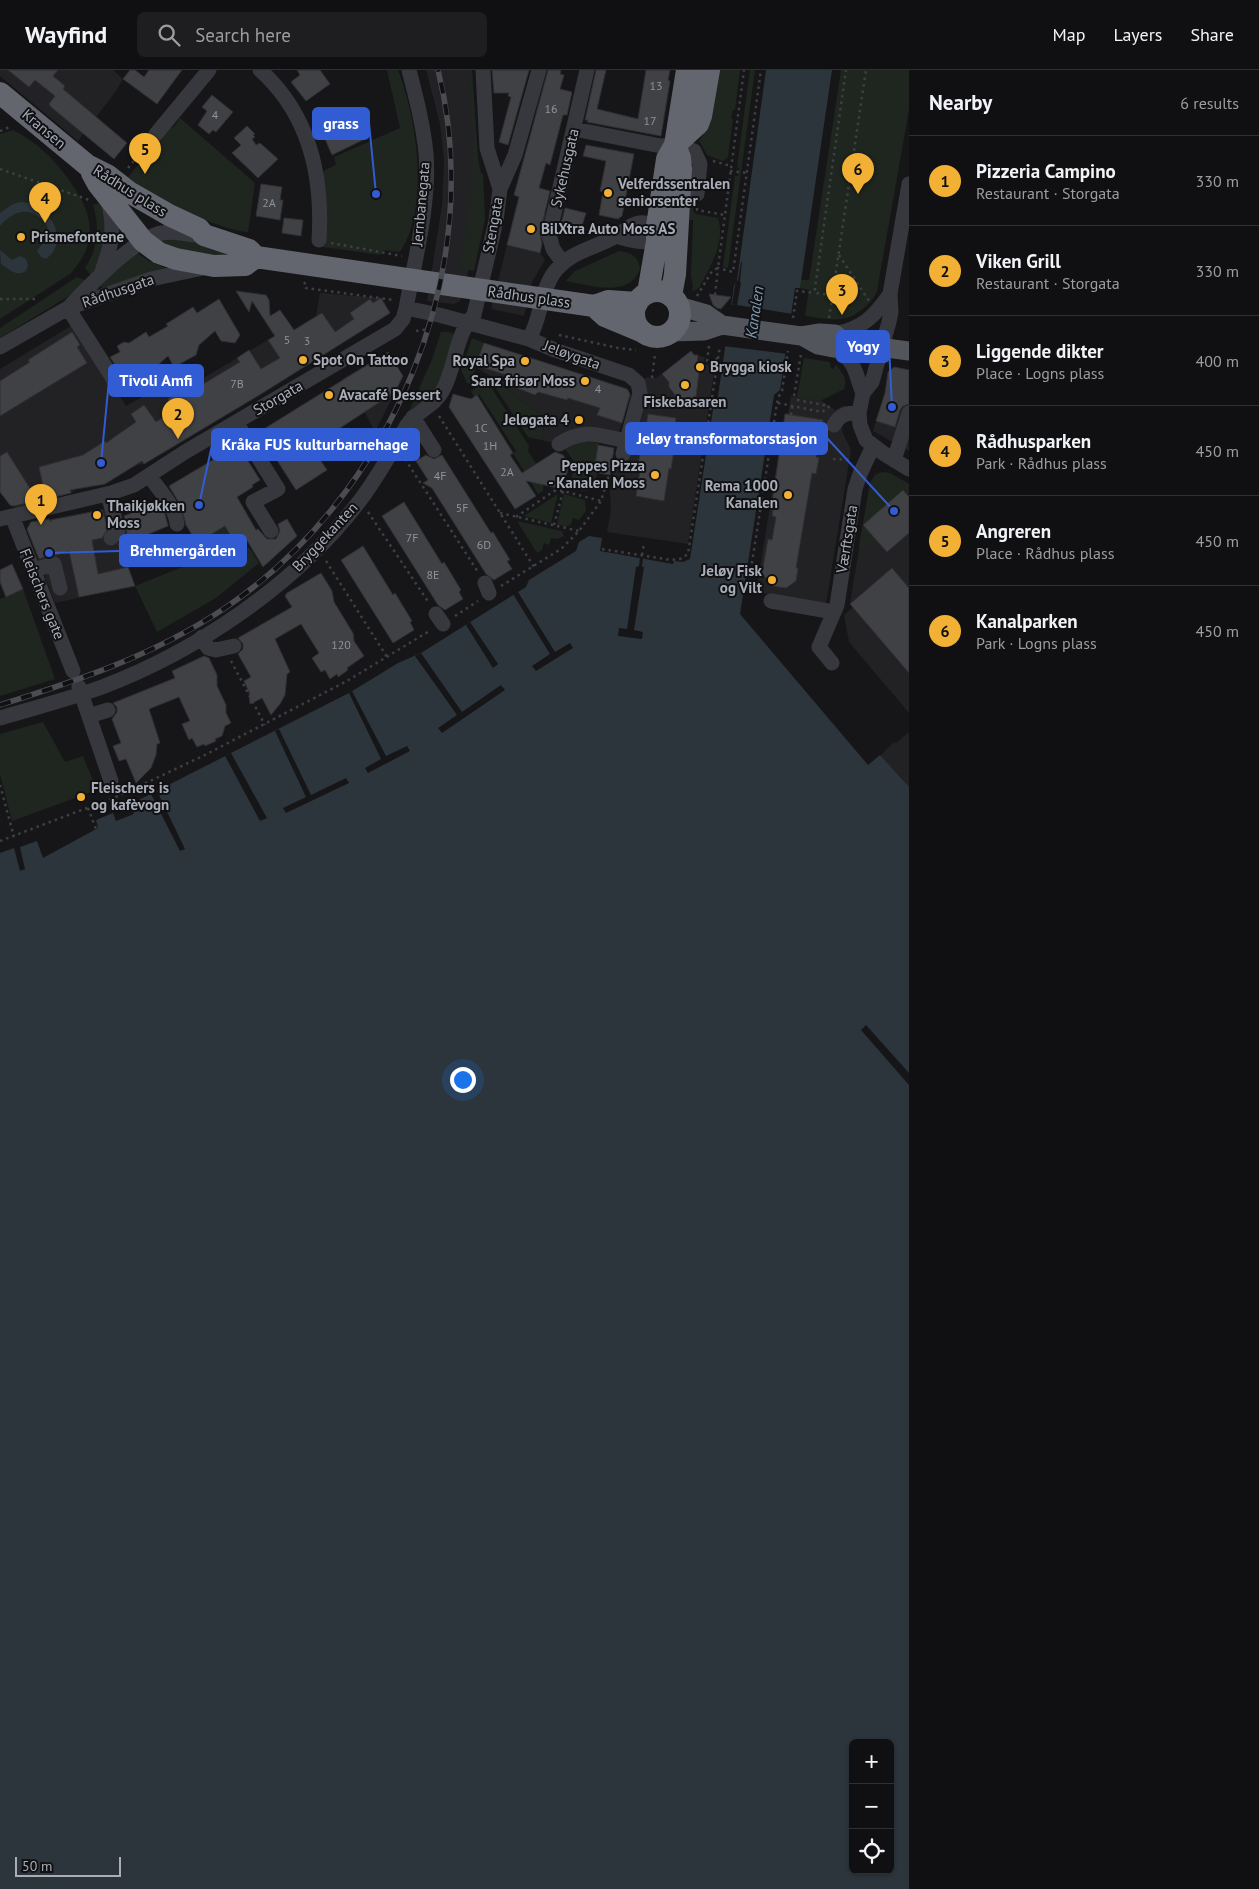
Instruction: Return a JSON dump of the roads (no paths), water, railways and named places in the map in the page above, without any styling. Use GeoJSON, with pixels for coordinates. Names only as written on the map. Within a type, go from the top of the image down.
{"type":"FeatureCollection","features":[{"type":"Feature","properties":{"kind":"highway"},"geometry":{"type":"LineString","coordinates":[[639,341],[634,318],[663,234],[681,169],[680,158],[675,145],[687,70]]}},
{"type":"Feature","properties":{"kind":"highway"},"geometry":{"type":"LineString","coordinates":[[675,145],[698,124],[709,70]]}},
{"type":"Feature","properties":{"kind":"highway","name":"Kransen"},"geometry":{"type":"LineString","coordinates":[[0,93],[87,165]]}},
{"type":"Feature","properties":{"kind":"highway","name":"Rådhus plass"},"geometry":{"type":"LineString","coordinates":[[87,165],[98,184],[96,197],[151,248],[167,256],[214,266],[244,265],[256,257]]}},
{"type":"Feature","properties":{"kind":"highway","name":"Rådhus plass"},"geometry":{"type":"LineString","coordinates":[[87,165],[107,175],[168,216],[199,229],[204,235],[249,250],[256,257],[602,308],[660,292],[674,301]]}},
{"type":"Feature","properties":{"kind":"highway"},"geometry":{"type":"LineString","coordinates":[[663,234],[675,274],[674,301],[679,317],[675,328],[671,332]]}},
{"type":"Feature","properties":{"kind":"highway","name":"Rådhus plass"},"geometry":{"type":"LineString","coordinates":[[602,308],[639,341],[646,335],[659,337],[671,332]]}},
{"type":"Feature","properties":{"kind":"main road"},"geometry":{"type":"LineString","coordinates":[[674,301],[707,330]]}},
{"type":"Feature","properties":{"kind":"main road"},"geometry":{"type":"LineString","coordinates":[[671,332],[707,330],[722,325],[796,339],[831,341],[909,351]]}},
{"type":"Feature","properties":{"kind":"street"},"geometry":{"type":"LineString","coordinates":[[156,134],[209,70]]}},
{"type":"Feature","properties":{"kind":"street"},"geometry":{"type":"LineString","coordinates":[[260,70],[296,116],[313,156],[319,190],[319,240]]}},
{"type":"Feature","properties":{"kind":"street","name":"Jernbanegata"},"geometry":{"type":"LineString","coordinates":[[401,304],[422,221],[426,155],[422,123],[409,70]]}},
{"type":"Feature","properties":{"kind":"street"},"geometry":{"type":"LineString","coordinates":[[483,70],[488,148],[500,189]]}},
{"type":"Feature","properties":{"kind":"street","name":"Stengata"},"geometry":{"type":"LineString","coordinates":[[467,322],[474,315],[496,221],[500,189],[515,156],[539,70]]}},
{"type":"Feature","properties":{"kind":"street","name":"Sykehusgata"},"geometry":{"type":"LineString","coordinates":[[563,263],[553,249],[549,235],[587,70]]}},
{"type":"Feature","properties":{"kind":"street"},"geometry":{"type":"LineString","coordinates":[[574,129],[661,146],[675,145],[694,151],[700,164],[697,194]]}},
{"type":"Feature","properties":{"kind":"street"},"geometry":{"type":"LineString","coordinates":[[908,193],[890,294],[891,312],[872,382],[863,393],[859,413],[860,425],[866,440],[909,469]]}},
{"type":"Feature","properties":{"kind":"street","name":"Rådhusgata"},"geometry":{"type":"LineString","coordinates":[[96,197],[111,211],[113,232],[109,255],[101,275]]}},
{"type":"Feature","properties":{"kind":"street"},"geometry":{"type":"LineString","coordinates":[[529,339],[535,329],[546,287],[554,273],[563,263],[583,250],[616,236],[626,228],[640,222],[663,234]]}},
{"type":"Feature","properties":{"kind":"street","name":"Rådhusgata"},"geometry":{"type":"LineString","coordinates":[[68,308],[101,275],[143,241],[163,233],[178,232],[194,236],[204,235]]}},
{"type":"Feature","properties":{"kind":"street","name":"Rådhusgata"},"geometry":{"type":"LineString","coordinates":[[68,308],[150,279],[214,266]]}},
{"type":"Feature","properties":{"kind":"street"},"geometry":{"type":"LineString","coordinates":[[863,393],[857,380],[856,370],[849,359],[831,341],[863,324],[873,316],[890,294]]}},
{"type":"Feature","properties":{"kind":"street","name":"Jeløygata"},"geometry":{"type":"LineString","coordinates":[[401,304],[529,339],[624,373],[635,379],[640,393],[625,448],[586,433],[574,435],[559,444]]}},
{"type":"Feature","properties":{"kind":"street","name":"Storgata"},"geometry":{"type":"LineString","coordinates":[[6,517],[108,494],[134,485],[395,328],[403,319],[401,304]]}},
{"type":"Feature","properties":{"kind":"street"},"geometry":{"type":"LineString","coordinates":[[0,347],[68,308],[119,388]]}},
{"type":"Feature","properties":{"kind":"street","name":"Bryggekanten"},"geometry":{"type":"LineString","coordinates":[[0,718],[80,690],[103,686],[160,660],[202,637],[252,605],[318,549],[359,502],[413,417],[432,405],[445,386],[467,322]]}},
{"type":"Feature","properties":{"kind":"street"},"geometry":{"type":"LineString","coordinates":[[834,425],[837,419],[845,414],[859,413]]}},
{"type":"Feature","properties":{"kind":"street"},"geometry":{"type":"LineString","coordinates":[[894,460],[909,413]]}},
{"type":"Feature","properties":{"kind":"street"},"geometry":{"type":"LineString","coordinates":[[413,417],[434,450]]}},
{"type":"Feature","properties":{"kind":"street"},"geometry":{"type":"LineString","coordinates":[[236,422],[278,489],[251,499],[271,531]]}},
{"type":"Feature","properties":{"kind":"street","name":"Værftsgata"},"geometry":{"type":"LineString","coordinates":[[832,663],[819,648],[835,609],[855,489],[874,446]]}},
{"type":"Feature","properties":{"kind":"street"},"geometry":{"type":"LineString","coordinates":[[149,475],[167,500],[176,517],[177,524]]}},
{"type":"Feature","properties":{"kind":"street"},"geometry":{"type":"LineString","coordinates":[[108,494],[118,530],[111,538]]}},
{"type":"Feature","properties":{"kind":"street","name":"Fleischers gate"},"geometry":{"type":"LineString","coordinates":[[6,517],[56,618],[71,655],[74,671]]}},
{"type":"Feature","properties":{"kind":"street"},"geometry":{"type":"LineString","coordinates":[[33,570],[54,564],[60,588]]}},
{"type":"Feature","properties":{"kind":"street"},"geometry":{"type":"LineString","coordinates":[[771,601],[835,609]]}},
{"type":"Feature","properties":{"kind":"street"},"geometry":{"type":"LineString","coordinates":[[202,637],[208,648],[216,650],[229,648]]}},
{"type":"Feature","properties":{"kind":"street"},"geometry":{"type":"LineString","coordinates":[[80,690],[111,781]]}},
{"type":"Feature","properties":{"kind":"street"},"geometry":{"type":"LineString","coordinates":[[89,716],[108,710]]}},
{"type":"Feature","properties":{"kind":"water","name":"Kanalen"},"geometry":{"type":"Polygon","coordinates":[[[766,70],[832,70],[800,288],[795,288],[780,390],[774,395],[740,614],[868,765],[880,755],[909,787],[909,1889],[0,1889],[0,853],[14,848],[20,871],[25,869],[20,847],[37,841],[43,858],[98,828],[96,820],[113,813],[116,821],[134,814],[131,804],[349,693],[398,663],[421,653],[526,587],[529,580],[576,551],[579,542],[589,536],[602,538],[600,551],[673,564],[674,561],[683,562],[690,559],[714,403],[717,403],[734,286],[737,280],[766,70]]]}},
{"type":"Feature","properties":{"kind":"water"},"geometry":{"type":"Polygon","coordinates":[[[20,202],[30,203],[40,208],[53,223],[57,232],[57,242],[53,251],[46,259],[41,257],[37,251],[46,239],[48,229],[47,225],[35,214],[29,212],[19,213],[9,218],[0,226],[0,213],[13,204],[20,202]]]}},
{"type":"Feature","properties":{"kind":"water"},"geometry":{"type":"Polygon","coordinates":[[[0,250],[12,260],[20,256],[26,259],[28,265],[26,271],[16,273],[1,264],[0,250]]]}},
{"type":"Feature","properties":{"kind":"railway"},"geometry":{"type":"LineString","coordinates":[[0,705],[87,676],[142,654],[196,626],[222,610],[282,563],[334,506],[378,442],[412,373],[436,299],[449,223],[450,146],[438,70]]}},
{"type":"Feature","properties":{"kind":"place","name":"Angreren"},"geometry":{"type":"Point","coordinates":[145,174]}},
{"type":"Feature","properties":{"kind":"place","name":"Velferdssentralen seniorsenter"},"geometry":{"type":"Point","coordinates":[608,193]}},
{"type":"Feature","properties":{"kind":"place","name":"grass"},"geometry":{"type":"Point","coordinates":[376,194]}},
{"type":"Feature","properties":{"kind":"place","name":"Kanalparken"},"geometry":{"type":"Point","coordinates":[858,194]}},
{"type":"Feature","properties":{"kind":"place","name":"Rådhusparken"},"geometry":{"type":"Point","coordinates":[45,223]}},
{"type":"Feature","properties":{"kind":"place","name":"BilXtra Auto Moss AS"},"geometry":{"type":"Point","coordinates":[531,229]}},
{"type":"Feature","properties":{"kind":"place","name":"Prismefontene"},"geometry":{"type":"Point","coordinates":[21,237]}},
{"type":"Feature","properties":{"kind":"place","name":"Liggende dikter"},"geometry":{"type":"Point","coordinates":[842,315]}},
{"type":"Feature","properties":{"kind":"place","name":"Spot On Tattoo"},"geometry":{"type":"Point","coordinates":[303,360]}},
{"type":"Feature","properties":{"kind":"place","name":"Royal Spa"},"geometry":{"type":"Point","coordinates":[525,361]}},
{"type":"Feature","properties":{"kind":"place","name":"Brygga kiosk"},"geometry":{"type":"Point","coordinates":[700,367]}},
{"type":"Feature","properties":{"kind":"place","name":"Sanz frisør Moss"},"geometry":{"type":"Point","coordinates":[585,381]}},
{"type":"Feature","properties":{"kind":"place","name":"Fiskebasaren"},"geometry":{"type":"Point","coordinates":[685,385]}},
{"type":"Feature","properties":{"kind":"place","name":"Avacafé Dessert"},"geometry":{"type":"Point","coordinates":[329,395]}},
{"type":"Feature","properties":{"kind":"place","name":"Yogy"},"geometry":{"type":"Point","coordinates":[892,407]}},
{"type":"Feature","properties":{"kind":"place","name":"Jeløgata 4"},"geometry":{"type":"Point","coordinates":[579,420]}},
{"type":"Feature","properties":{"kind":"place","name":"Viken Grill"},"geometry":{"type":"Point","coordinates":[178,439]}},
{"type":"Feature","properties":{"kind":"place","name":"Tivoli Amfi"},"geometry":{"type":"Point","coordinates":[101,463]}},
{"type":"Feature","properties":{"kind":"place","name":"Peppes Pizza - Kanalen Moss"},"geometry":{"type":"Point","coordinates":[655,475]}},
{"type":"Feature","properties":{"kind":"place","name":"Rema 1000 Kanalen"},"geometry":{"type":"Point","coordinates":[788,495]}},
{"type":"Feature","properties":{"kind":"place","name":"Kråka FUS kulturbarnehage"},"geometry":{"type":"Point","coordinates":[199,505]}},
{"type":"Feature","properties":{"kind":"place","name":"Jeløy transformatorstasjon"},"geometry":{"type":"Point","coordinates":[894,511]}},
{"type":"Feature","properties":{"kind":"place","name":"Thaikjøkken Moss"},"geometry":{"type":"Point","coordinates":[97,515]}},
{"type":"Feature","properties":{"kind":"place","name":"Pizzeria Campino"},"geometry":{"type":"Point","coordinates":[41,525]}},
{"type":"Feature","properties":{"kind":"place","name":"Brehmergården"},"geometry":{"type":"Point","coordinates":[49,553]}},
{"type":"Feature","properties":{"kind":"place","name":"Jeløy Fisk og Vilt"},"geometry":{"type":"Point","coordinates":[772,580]}},
{"type":"Feature","properties":{"kind":"place","name":"Fleischers is og kafèvogn"},"geometry":{"type":"Point","coordinates":[81,797]}}]}
